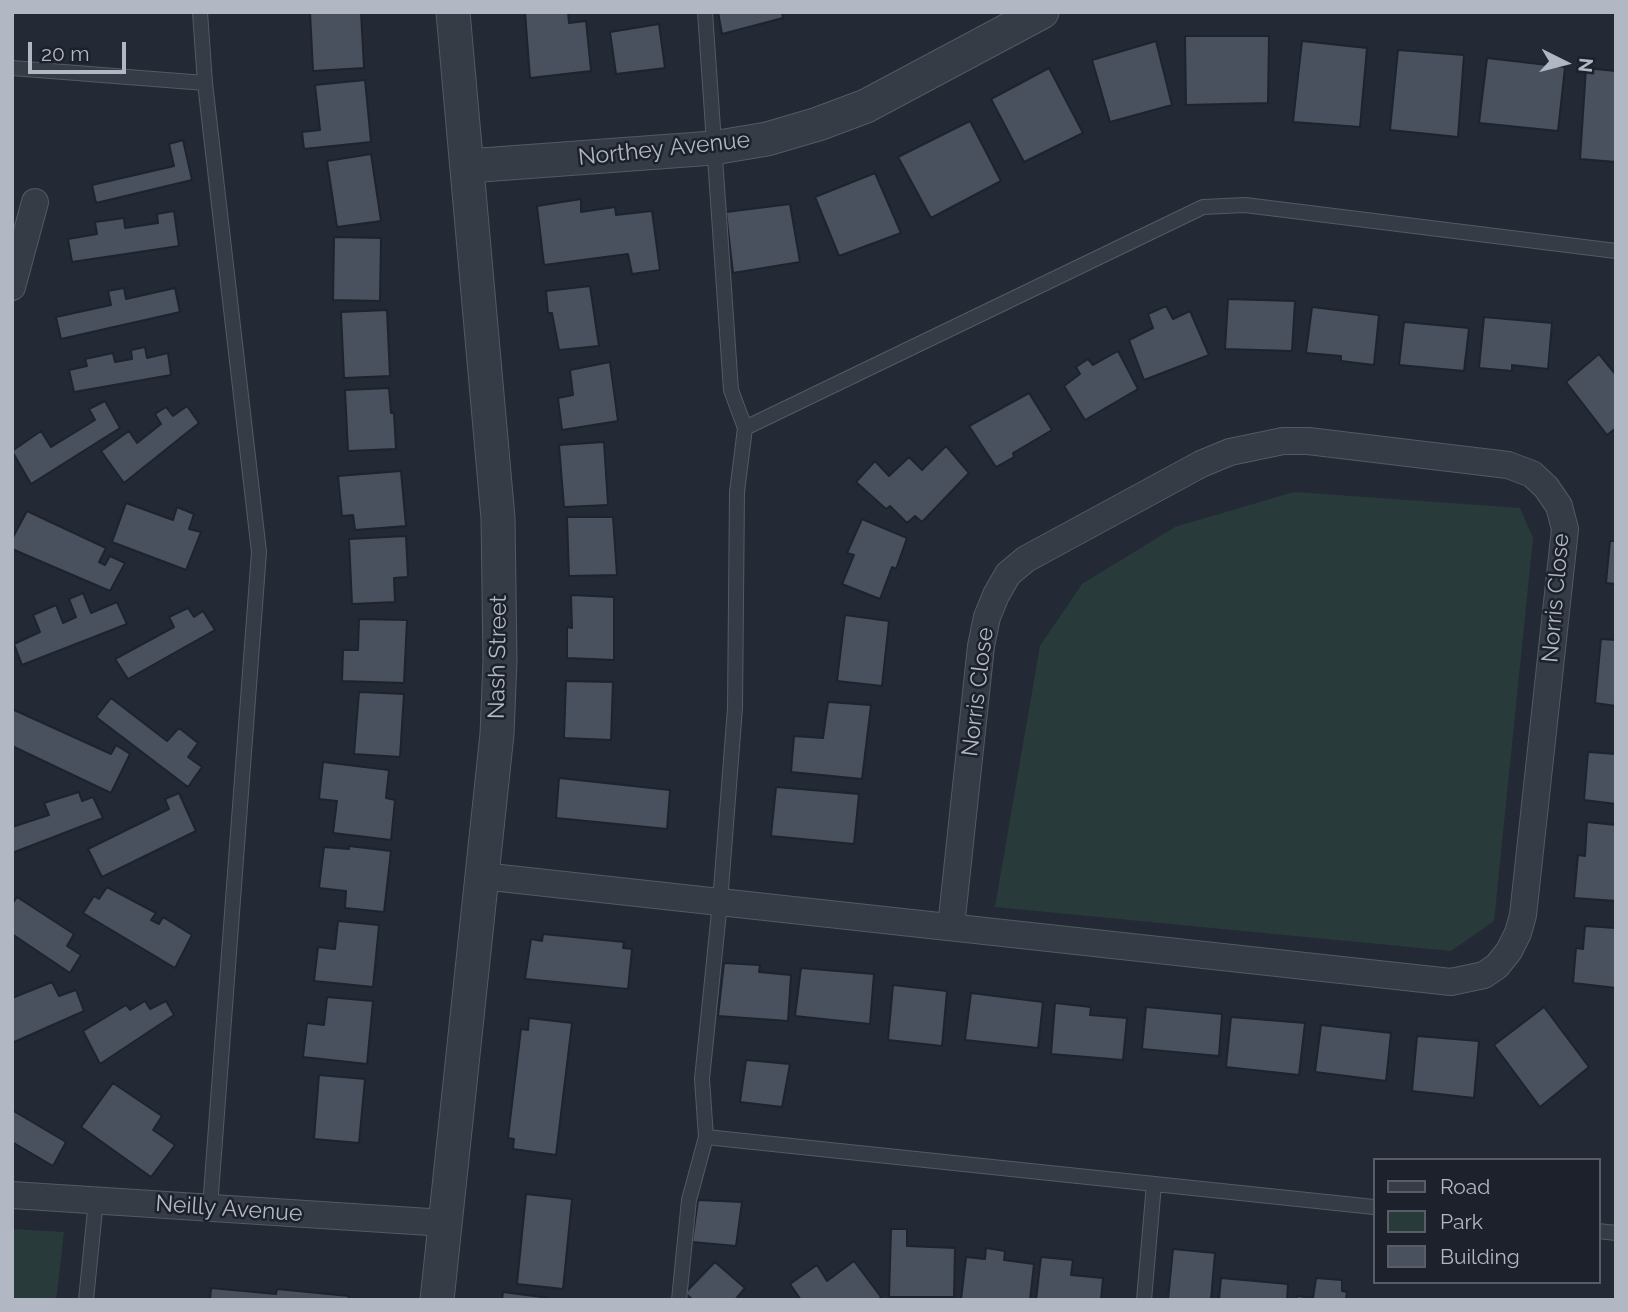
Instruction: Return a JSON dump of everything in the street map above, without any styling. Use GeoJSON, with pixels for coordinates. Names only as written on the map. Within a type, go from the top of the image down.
{"type":"FeatureCollection","features":[{"type":"Feature","properties":{"kind":"street","name":"Nash Street"},"geometry":{"type":"LineString","coordinates":[[437,1300],[496,734],[500,661],[493,448],[453,12]]}},
{"type":"Feature","properties":{"kind":"street","name":"Northey Avenue"},"geometry":{"type":"LineString","coordinates":[[468,166],[713,148],[766,139],[866,106],[1042,12]]}},
{"type":"Feature","properties":{"kind":"street"},"geometry":{"type":"LineString","coordinates":[[12,287],[35,202]]}},
{"type":"Feature","properties":{"kind":"street","name":"Norris Close"},"geometry":{"type":"LineString","coordinates":[[482,876],[951,928],[1451,982],[1484,975],[1497,966],[1509,951],[1518,933],[1522,915],[1565,529],[1559,506],[1546,487],[1532,474],[1508,465],[1308,441],[1283,441],[1230,452],[1201,464],[1026,559],[1008,574],[996,595],[987,617],[981,646],[951,928]]}},
{"type":"Feature","properties":{"kind":"street","name":"Neilly Avenue"},"geometry":{"type":"LineString","coordinates":[[12,1195],[445,1223]]}},
{"type":"Feature","properties":{"kind":"lane"},"geometry":{"type":"LineString","coordinates":[[201,12],[205,83],[260,552],[210,1207]]}},
{"type":"Feature","properties":{"kind":"lane"},"geometry":{"type":"LineString","coordinates":[[679,1300],[689,1200],[706,1137],[702,1079],[720,902],[735,708],[737,492],[745,428],[731,390],[705,12]]}},
{"type":"Feature","properties":{"kind":"lane"},"geometry":{"type":"LineString","coordinates":[[12,68],[205,83]]}},
{"type":"Feature","properties":{"kind":"lane"},"geometry":{"type":"LineString","coordinates":[[745,428],[1203,207],[1245,205],[1616,251]]}},
{"type":"Feature","properties":{"kind":"lane"},"geometry":{"type":"LineString","coordinates":[[706,1137],[1372,1207]]}},
{"type":"Feature","properties":{"kind":"lane"},"geometry":{"type":"LineString","coordinates":[[1144,1300],[1154,1184]]}},
{"type":"Feature","properties":{"kind":"lane"},"geometry":{"type":"LineString","coordinates":[[86,1300],[96,1200]]}},
{"type":"Feature","properties":{"kind":"green space"},"geometry":{"type":"Polygon","coordinates":[[[1294,492],[1520,508],[1533,538],[1494,921],[1451,951],[995,907],[1040,646],[1082,584],[1175,527],[1294,492]]]}},
{"type":"Feature","properties":{"kind":"green space"},"geometry":{"type":"Polygon","coordinates":[[[12,1229],[64,1232],[56,1300],[12,1300],[12,1229]]]}},
{"type":"Feature","properties":{"kind":"building"},"geometry":{"type":"Polygon","coordinates":[[[310,12],[361,12],[364,68],[313,71],[310,12]]]}},
{"type":"Feature","properties":{"kind":"building"},"geometry":{"type":"Polygon","coordinates":[[[525,12],[568,12],[569,23],[586,21],[591,71],[530,78],[525,12]]]}},
{"type":"Feature","properties":{"kind":"building"},"geometry":{"type":"Polygon","coordinates":[[[718,12],[782,12],[783,18],[722,34],[718,12]]]}},
{"type":"Feature","properties":{"kind":"building"},"geometry":{"type":"Polygon","coordinates":[[[659,24],[665,68],[616,74],[610,32],[659,24]]]}},
{"type":"Feature","properties":{"kind":"building"},"geometry":{"type":"Polygon","coordinates":[[[1185,36],[1269,36],[1268,103],[1186,105],[1185,36]]]}},
{"type":"Feature","properties":{"kind":"building"},"geometry":{"type":"Polygon","coordinates":[[[1156,41],[1172,105],[1110,122],[1092,60],[1156,41]]]}},
{"type":"Feature","properties":{"kind":"building"},"geometry":{"type":"Polygon","coordinates":[[[1302,41],[1367,48],[1360,127],[1293,122],[1302,41]]]}},
{"type":"Feature","properties":{"kind":"building"},"geometry":{"type":"Polygon","coordinates":[[[1398,50],[1464,55],[1458,137],[1390,130],[1398,50]]]}},
{"type":"Feature","properties":{"kind":"building"},"geometry":{"type":"Polygon","coordinates":[[[1487,58],[1565,67],[1558,131],[1479,123],[1487,58]]]}},
{"type":"Feature","properties":{"kind":"building"},"geometry":{"type":"Polygon","coordinates":[[[1049,68],[1083,133],[1024,162],[991,99],[1049,68]]]}},
{"type":"Feature","properties":{"kind":"building"},"geometry":{"type":"Polygon","coordinates":[[[1586,68],[1616,71],[1616,162],[1580,159],[1586,68]]]}},
{"type":"Feature","properties":{"kind":"building"},"geometry":{"type":"Polygon","coordinates":[[[365,80],[371,142],[304,149],[302,132],[320,130],[315,85],[365,80]]]}},
{"type":"Feature","properties":{"kind":"building"},"geometry":{"type":"Polygon","coordinates":[[[970,121],[1001,181],[931,218],[898,157],[970,121]]]}},
{"type":"Feature","properties":{"kind":"building"},"geometry":{"type":"Polygon","coordinates":[[[183,140],[192,180],[96,203],[92,185],[174,166],[169,144],[183,140]]]}},
{"type":"Feature","properties":{"kind":"building"},"geometry":{"type":"Polygon","coordinates":[[[371,154],[381,221],[337,227],[327,161],[371,154]]]}},
{"type":"Feature","properties":{"kind":"building"},"geometry":{"type":"Polygon","coordinates":[[[875,173],[901,233],[839,256],[815,197],[875,173]]]}},
{"type":"Feature","properties":{"kind":"building"},"geometry":{"type":"Polygon","coordinates":[[[581,199],[581,212],[615,207],[616,215],[652,211],[660,270],[632,274],[628,254],[544,265],[537,206],[581,199]]]}},
{"type":"Feature","properties":{"kind":"building"},"geometry":{"type":"Polygon","coordinates":[[[790,204],[800,262],[733,273],[726,212],[790,204]]]}},
{"type":"Feature","properties":{"kind":"building"},"geometry":{"type":"Polygon","coordinates":[[[174,211],[179,246],[72,262],[68,239],[97,234],[95,222],[124,218],[125,228],[158,223],[157,214],[174,211]]]}},
{"type":"Feature","properties":{"kind":"building"},"geometry":{"type":"Polygon","coordinates":[[[334,237],[381,238],[380,301],[333,300],[334,237]]]}},
{"type":"Feature","properties":{"kind":"building"},"geometry":{"type":"Polygon","coordinates":[[[590,286],[599,346],[559,350],[552,313],[548,313],[546,291],[590,286]]]}},
{"type":"Feature","properties":{"kind":"building"},"geometry":{"type":"Polygon","coordinates":[[[124,288],[126,299],[175,288],[180,312],[61,339],[56,317],[111,305],[108,291],[124,288]]]}},
{"type":"Feature","properties":{"kind":"building"},"geometry":{"type":"Polygon","coordinates":[[[1228,299],[1295,301],[1292,351],[1225,349],[1228,299]]]}},
{"type":"Feature","properties":{"kind":"building"},"geometry":{"type":"Polygon","coordinates":[[[1166,306],[1173,319],[1190,311],[1209,355],[1144,380],[1129,340],[1153,328],[1148,314],[1166,306]]]}},
{"type":"Feature","properties":{"kind":"building"},"geometry":{"type":"Polygon","coordinates":[[[1312,307],[1379,315],[1374,365],[1341,361],[1341,356],[1306,353],[1312,307]]]}},
{"type":"Feature","properties":{"kind":"building"},"geometry":{"type":"Polygon","coordinates":[[[387,310],[390,376],[344,378],[341,312],[387,310]]]}},
{"type":"Feature","properties":{"kind":"building"},"geometry":{"type":"Polygon","coordinates":[[[1484,317],[1552,323],[1548,369],[1512,365],[1512,371],[1479,368],[1484,317]]]}},
{"type":"Feature","properties":{"kind":"building"},"geometry":{"type":"Polygon","coordinates":[[[1404,322],[1469,328],[1464,371],[1399,365],[1404,322]]]}},
{"type":"Feature","properties":{"kind":"building"},"geometry":{"type":"Polygon","coordinates":[[[145,347],[147,358],[168,353],[171,375],[74,392],[69,370],[87,366],[85,359],[113,353],[115,362],[132,359],[131,350],[145,347]]]}},
{"type":"Feature","properties":{"kind":"building"},"geometry":{"type":"Polygon","coordinates":[[[1118,351],[1138,389],[1085,420],[1064,386],[1080,374],[1076,367],[1088,359],[1093,365],[1118,351]]]}},
{"type":"Feature","properties":{"kind":"building"},"geometry":{"type":"Polygon","coordinates":[[[1599,354],[1616,375],[1616,428],[1607,435],[1566,382],[1599,354]]]}},
{"type":"Feature","properties":{"kind":"building"},"geometry":{"type":"Polygon","coordinates":[[[610,362],[618,421],[562,430],[558,398],[573,395],[570,370],[610,362]]]}},
{"type":"Feature","properties":{"kind":"building"},"geometry":{"type":"Polygon","coordinates":[[[389,388],[391,413],[394,413],[396,449],[348,451],[345,390],[389,388]]]}},
{"type":"Feature","properties":{"kind":"building"},"geometry":{"type":"Polygon","coordinates":[[[1029,393],[1052,430],[1013,453],[1014,457],[996,467],[969,426],[1029,393]]]}},
{"type":"Feature","properties":{"kind":"building"},"geometry":{"type":"Polygon","coordinates":[[[105,401],[120,428],[31,484],[12,451],[41,431],[51,447],[95,420],[89,409],[105,401]]]}},
{"type":"Feature","properties":{"kind":"building"},"geometry":{"type":"Polygon","coordinates":[[[187,406],[199,423],[124,483],[101,451],[129,431],[137,443],[161,424],[155,414],[166,407],[173,416],[187,406]]]}},
{"type":"Feature","properties":{"kind":"building"},"geometry":{"type":"Polygon","coordinates":[[[604,442],[608,505],[564,507],[559,445],[604,442]]]}},
{"type":"Feature","properties":{"kind":"building"},"geometry":{"type":"Polygon","coordinates":[[[946,446],[969,473],[922,522],[915,516],[907,523],[890,506],[886,509],[856,482],[875,461],[889,476],[909,457],[922,470],[946,446]]]}},
{"type":"Feature","properties":{"kind":"building"},"geometry":{"type":"Polygon","coordinates":[[[401,471],[406,526],[355,530],[353,515],[342,516],[338,476],[401,471]]]}},
{"type":"Feature","properties":{"kind":"building"},"geometry":{"type":"Polygon","coordinates":[[[126,503],[173,520],[177,507],[194,514],[189,529],[201,532],[186,570],[112,542],[126,503]]]}},
{"type":"Feature","properties":{"kind":"building"},"geometry":{"type":"Polygon","coordinates":[[[27,511],[106,548],[99,562],[105,565],[110,556],[125,563],[110,591],[12,549],[12,539],[27,511]]]}},
{"type":"Feature","properties":{"kind":"building"},"geometry":{"type":"Polygon","coordinates":[[[567,517],[613,517],[617,575],[569,576],[567,517]]]}},
{"type":"Feature","properties":{"kind":"building"},"geometry":{"type":"Polygon","coordinates":[[[862,519],[907,538],[896,569],[892,567],[880,599],[842,584],[854,555],[847,553],[862,519]]]}},
{"type":"Feature","properties":{"kind":"building"},"geometry":{"type":"Polygon","coordinates":[[[406,536],[408,577],[394,578],[395,602],[352,604],[349,539],[406,536]]]}},
{"type":"Feature","properties":{"kind":"building"},"geometry":{"type":"Polygon","coordinates":[[[1610,541],[1616,541],[1616,584],[1606,583],[1610,541]]]}},
{"type":"Feature","properties":{"kind":"building"},"geometry":{"type":"Polygon","coordinates":[[[83,593],[91,613],[117,602],[127,624],[22,665],[14,644],[40,632],[33,615],[56,605],[63,623],[76,617],[69,599],[83,593]]]}},
{"type":"Feature","properties":{"kind":"building"},"geometry":{"type":"Polygon","coordinates":[[[571,595],[614,597],[614,660],[567,658],[567,627],[572,628],[571,595]]]}},
{"type":"Feature","properties":{"kind":"building"},"geometry":{"type":"Polygon","coordinates":[[[188,608],[194,617],[203,611],[215,630],[128,679],[115,659],[174,627],[169,617],[188,608]]]}},
{"type":"Feature","properties":{"kind":"building"},"geometry":{"type":"Polygon","coordinates":[[[845,615],[889,621],[882,686],[837,681],[845,615]]]}},
{"type":"Feature","properties":{"kind":"building"},"geometry":{"type":"Polygon","coordinates":[[[359,619],[407,620],[404,683],[342,681],[343,650],[358,650],[359,619]]]}},
{"type":"Feature","properties":{"kind":"building"},"geometry":{"type":"Polygon","coordinates":[[[1601,639],[1616,640],[1616,706],[1595,703],[1601,639]]]}},
{"type":"Feature","properties":{"kind":"building"},"geometry":{"type":"Polygon","coordinates":[[[566,681],[613,682],[611,740],[564,738],[566,681]]]}},
{"type":"Feature","properties":{"kind":"building"},"geometry":{"type":"Polygon","coordinates":[[[359,692],[404,694],[400,757],[354,754],[359,692]]]}},
{"type":"Feature","properties":{"kind":"building"},"geometry":{"type":"Polygon","coordinates":[[[111,698],[167,741],[179,728],[198,743],[188,757],[202,767],[188,787],[96,717],[111,698]]]}},
{"type":"Feature","properties":{"kind":"building"},"geometry":{"type":"Polygon","coordinates":[[[828,702],[871,705],[862,779],[791,772],[794,736],[823,738],[828,702]]]}},
{"type":"Feature","properties":{"kind":"building"},"geometry":{"type":"Polygon","coordinates":[[[12,709],[111,754],[116,745],[130,754],[111,793],[12,746],[12,709]]]}},
{"type":"Feature","properties":{"kind":"building"},"geometry":{"type":"Polygon","coordinates":[[[1588,752],[1616,754],[1616,804],[1584,800],[1588,752]]]}},
{"type":"Feature","properties":{"kind":"building"},"geometry":{"type":"Polygon","coordinates":[[[323,762],[389,770],[386,798],[395,800],[391,840],[333,833],[337,801],[319,799],[323,762]]]}},
{"type":"Feature","properties":{"kind":"building"},"geometry":{"type":"Polygon","coordinates":[[[559,778],[670,790],[667,829],[556,818],[559,778]]]}},
{"type":"Feature","properties":{"kind":"building"},"geometry":{"type":"Polygon","coordinates":[[[776,787],[859,794],[854,844],[771,836],[776,787]]]}},
{"type":"Feature","properties":{"kind":"building"},"geometry":{"type":"Polygon","coordinates":[[[79,792],[82,801],[93,797],[103,818],[12,853],[12,827],[49,815],[44,803],[79,792]]]}},
{"type":"Feature","properties":{"kind":"building"},"geometry":{"type":"Polygon","coordinates":[[[179,793],[196,831],[102,877],[88,849],[169,809],[165,799],[179,793]]]}},
{"type":"Feature","properties":{"kind":"building"},"geometry":{"type":"Polygon","coordinates":[[[1587,822],[1616,825],[1616,901],[1574,898],[1578,855],[1585,856],[1587,822]]]}},
{"type":"Feature","properties":{"kind":"building"},"geometry":{"type":"Polygon","coordinates":[[[349,846],[391,851],[384,912],[345,908],[346,891],[319,888],[324,847],[349,849],[349,846]]]}},
{"type":"Feature","properties":{"kind":"building"},"geometry":{"type":"Polygon","coordinates":[[[107,887],[156,913],[151,920],[159,924],[163,917],[192,935],[175,968],[83,913],[94,896],[99,899],[107,887]]]}},
{"type":"Feature","properties":{"kind":"building"},"geometry":{"type":"Polygon","coordinates":[[[17,897],[74,934],[67,946],[81,955],[70,973],[12,934],[12,904],[17,897]]]}},
{"type":"Feature","properties":{"kind":"building"},"geometry":{"type":"Polygon","coordinates":[[[338,921],[379,925],[373,987],[314,981],[318,947],[335,949],[338,921]]]}},
{"type":"Feature","properties":{"kind":"building"},"geometry":{"type":"Polygon","coordinates":[[[1585,926],[1616,928],[1616,988],[1573,983],[1576,948],[1583,949],[1585,926]]]}},
{"type":"Feature","properties":{"kind":"building"},"geometry":{"type":"Polygon","coordinates":[[[543,934],[624,942],[623,948],[632,949],[628,989],[525,979],[531,939],[542,941],[543,934]]]}},
{"type":"Feature","properties":{"kind":"building"},"geometry":{"type":"Polygon","coordinates":[[[724,963],[760,965],[759,972],[791,975],[788,1021],[718,1016],[724,963]]]}},
{"type":"Feature","properties":{"kind":"building"},"geometry":{"type":"Polygon","coordinates":[[[801,968],[874,974],[870,1024],[795,1016],[801,968]]]}},
{"type":"Feature","properties":{"kind":"building"},"geometry":{"type":"Polygon","coordinates":[[[52,982],[59,996],[76,990],[84,1011],[12,1043],[12,998],[52,982]]]}},
{"type":"Feature","properties":{"kind":"building"},"geometry":{"type":"Polygon","coordinates":[[[893,985],[947,991],[942,1046],[888,1040],[893,985]]]}},
{"type":"Feature","properties":{"kind":"building"},"geometry":{"type":"Polygon","coordinates":[[[971,993],[1043,1002],[1038,1048],[965,1040],[971,993]]]}},
{"type":"Feature","properties":{"kind":"building"},"geometry":{"type":"Polygon","coordinates":[[[327,997],[373,1001],[367,1064],[303,1057],[307,1023],[324,1025],[327,997]]]}},
{"type":"Feature","properties":{"kind":"building"},"geometry":{"type":"Polygon","coordinates":[[[145,1001],[150,1009],[166,1001],[174,1015],[100,1064],[83,1031],[126,1005],[130,1010],[145,1001]]]}},
{"type":"Feature","properties":{"kind":"building"},"geometry":{"type":"Polygon","coordinates":[[[1055,1003],[1091,1007],[1090,1015],[1127,1018],[1123,1060],[1051,1054],[1055,1003]]]}},
{"type":"Feature","properties":{"kind":"building"},"geometry":{"type":"Polygon","coordinates":[[[1146,1007],[1222,1014],[1219,1056],[1142,1049],[1146,1007]]]}},
{"type":"Feature","properties":{"kind":"building"},"geometry":{"type":"Polygon","coordinates":[[[1544,1007],[1589,1067],[1540,1107],[1494,1045],[1544,1007]]]}},
{"type":"Feature","properties":{"kind":"building"},"geometry":{"type":"Polygon","coordinates":[[[1231,1017],[1305,1023],[1299,1075],[1226,1067],[1231,1017]]]}},
{"type":"Feature","properties":{"kind":"building"},"geometry":{"type":"Polygon","coordinates":[[[529,1018],[572,1023],[556,1155],[513,1149],[514,1139],[508,1138],[521,1029],[528,1030],[529,1018]]]}},
{"type":"Feature","properties":{"kind":"building"},"geometry":{"type":"Polygon","coordinates":[[[1321,1025],[1391,1033],[1386,1081],[1315,1072],[1321,1025]]]}},
{"type":"Feature","properties":{"kind":"building"},"geometry":{"type":"Polygon","coordinates":[[[1417,1036],[1479,1041],[1474,1098],[1412,1091],[1417,1036]]]}},
{"type":"Feature","properties":{"kind":"building"},"geometry":{"type":"Polygon","coordinates":[[[746,1060],[790,1064],[782,1107],[740,1102],[746,1060]]]}},
{"type":"Feature","properties":{"kind":"building"},"geometry":{"type":"Polygon","coordinates":[[[319,1075],[365,1079],[359,1143],[314,1139],[319,1075]]]}},
{"type":"Feature","properties":{"kind":"building"},"geometry":{"type":"Polygon","coordinates":[[[113,1083],[162,1116],[153,1130],[175,1145],[151,1177],[81,1127],[113,1083]]]}},
{"type":"Feature","properties":{"kind":"building"},"geometry":{"type":"Polygon","coordinates":[[[12,1110],[66,1142],[53,1166],[12,1142],[12,1110]]]}},
{"type":"Feature","properties":{"kind":"building"},"geometry":{"type":"Polygon","coordinates":[[[526,1194],[572,1199],[563,1289],[517,1284],[526,1194]]]}},
{"type":"Feature","properties":{"kind":"building"},"geometry":{"type":"Polygon","coordinates":[[[698,1200],[742,1202],[736,1246],[692,1242],[698,1200]]]}},
{"type":"Feature","properties":{"kind":"building"},"geometry":{"type":"Polygon","coordinates":[[[891,1229],[907,1229],[907,1246],[955,1248],[954,1297],[889,1297],[891,1229]]]}},
{"type":"Feature","properties":{"kind":"building"},"geometry":{"type":"Polygon","coordinates":[[[986,1248],[1005,1251],[1004,1260],[1034,1264],[1030,1300],[961,1300],[966,1257],[985,1259],[986,1248]]]}},
{"type":"Feature","properties":{"kind":"building"},"geometry":{"type":"Polygon","coordinates":[[[1173,1249],[1215,1253],[1211,1300],[1168,1300],[1173,1249]]]}},
{"type":"Feature","properties":{"kind":"building"},"geometry":{"type":"Polygon","coordinates":[[[1041,1257],[1073,1260],[1071,1275],[1103,1278],[1101,1300],[1036,1300],[1041,1257]]]}},
{"type":"Feature","properties":{"kind":"building"},"geometry":{"type":"Polygon","coordinates":[[[854,1261],[881,1297],[878,1300],[801,1300],[790,1284],[817,1265],[827,1281],[854,1261]]]}},
{"type":"Feature","properties":{"kind":"building"},"geometry":{"type":"Polygon","coordinates":[[[715,1262],[745,1288],[735,1300],[693,1300],[685,1293],[715,1262]]]}},
{"type":"Feature","properties":{"kind":"building"},"geometry":{"type":"Polygon","coordinates":[[[1221,1278],[1288,1284],[1287,1300],[1219,1300],[1221,1278]]]}},
{"type":"Feature","properties":{"kind":"building"},"geometry":{"type":"Polygon","coordinates":[[[1316,1278],[1342,1280],[1342,1291],[1347,1292],[1346,1300],[1297,1300],[1297,1296],[1313,1298],[1316,1278]]]}},
{"type":"Feature","properties":{"kind":"building"},"geometry":{"type":"Polygon","coordinates":[[[211,1288],[276,1294],[277,1289],[349,1296],[348,1300],[210,1300],[211,1288]]]}},
{"type":"Feature","properties":{"kind":"building"},"geometry":{"type":"Polygon","coordinates":[[[503,1292],[549,1298],[549,1300],[502,1300],[503,1292]]]}}]}
